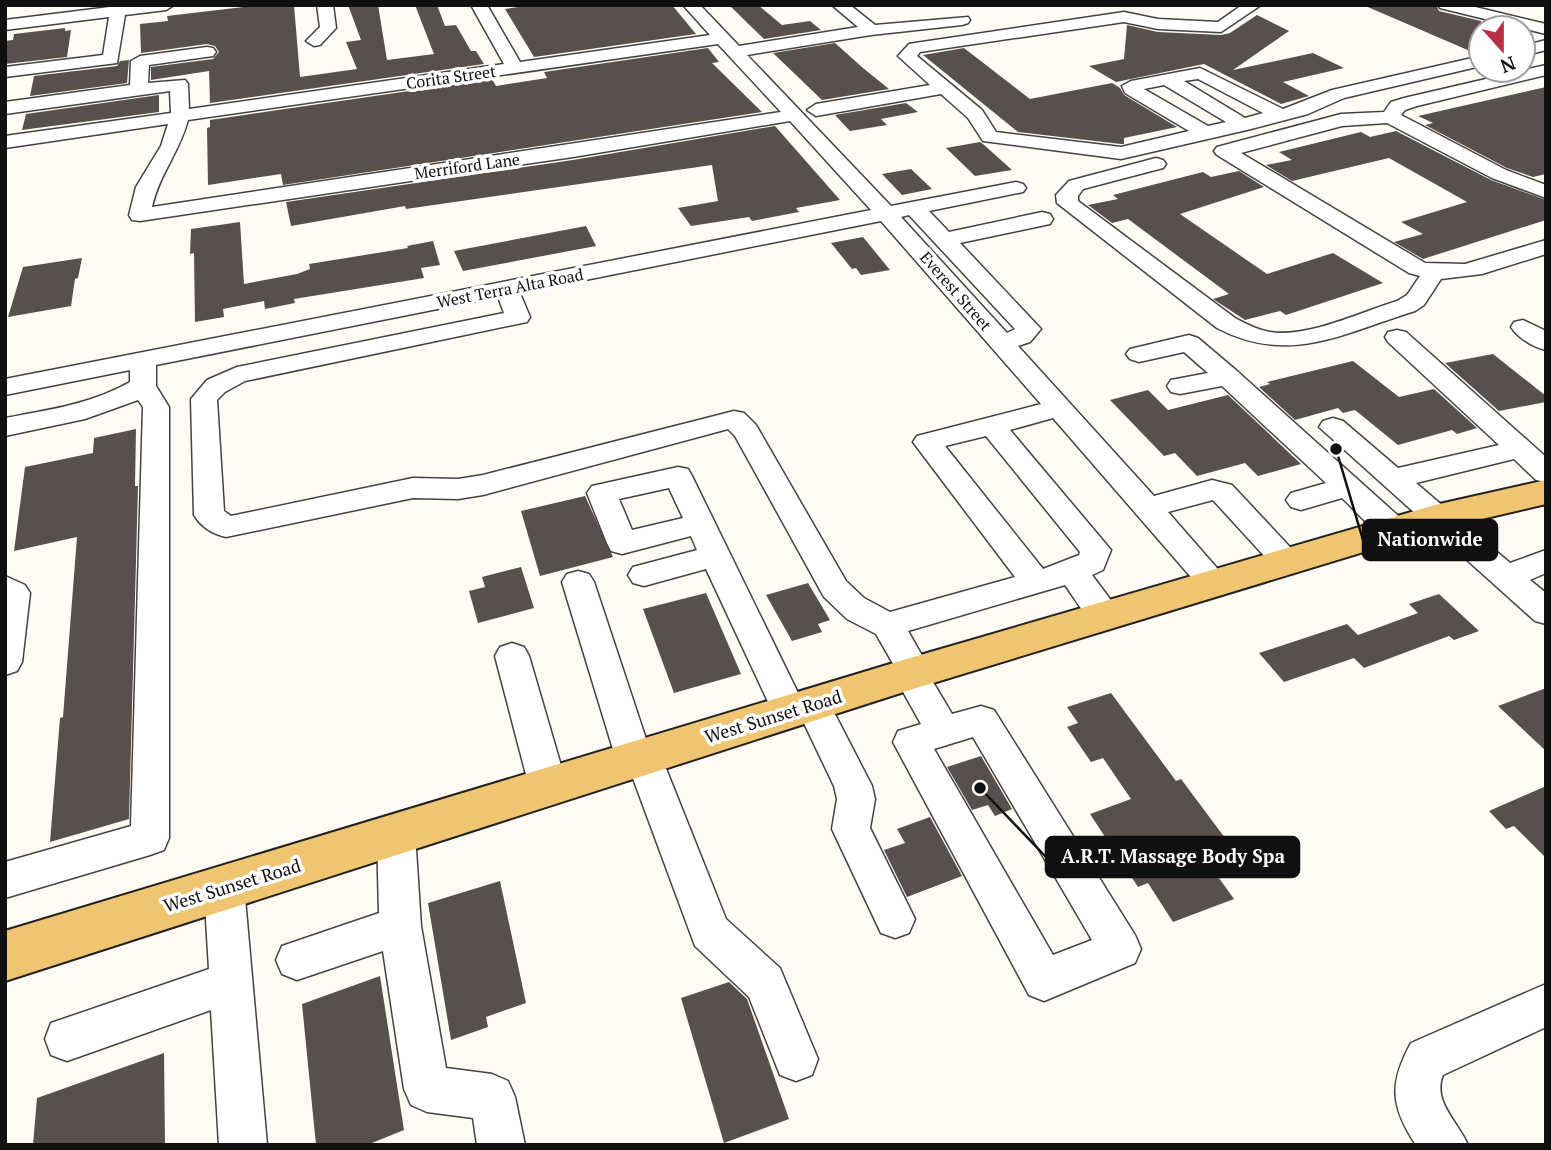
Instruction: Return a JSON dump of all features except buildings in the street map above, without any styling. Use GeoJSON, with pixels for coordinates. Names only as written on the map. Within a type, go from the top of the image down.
{"type":"FeatureCollection","features":[{"type":"Feature","properties":{"kind":"main road","name":"West Sunset Road"},"geometry":{"type":"LineString","coordinates":[[5,956],[912,673],[1435,517],[1542,492]]}},
{"type":"Feature","properties":{"kind":"street"},"geometry":{"type":"LineString","coordinates":[[5,24],[76,22],[118,11],[166,5]]}},
{"type":"Feature","properties":{"kind":"street"},"geometry":{"type":"LineString","coordinates":[[314,41],[328,28],[325,5]]}},
{"type":"Feature","properties":{"kind":"street"},"geometry":{"type":"LineString","coordinates":[[479,5],[514,68]]}},
{"type":"Feature","properties":{"kind":"street","name":"Everest Street"},"geometry":{"type":"LineString","coordinates":[[691,5],[798,110],[1214,583]]}},
{"type":"Feature","properties":{"kind":"street"},"geometry":{"type":"LineString","coordinates":[[840,5],[871,30]]}},
{"type":"Feature","properties":{"kind":"street"},"geometry":{"type":"LineString","coordinates":[[1130,19],[1159,8]]}},
{"type":"Feature","properties":{"kind":"street"},"geometry":{"type":"LineString","coordinates":[[1185,8],[1243,9]]}},
{"type":"Feature","properties":{"kind":"street"},"geometry":{"type":"LineString","coordinates":[[1440,8],[1546,29]]}},
{"type":"Feature","properties":{"kind":"street"},"geometry":{"type":"LineString","coordinates":[[1440,8],[1467,22]]}},
{"type":"Feature","properties":{"kind":"street"},"geometry":{"type":"LineString","coordinates":[[1243,9],[1221,27],[1158,24],[1124,17],[915,48],[907,56],[975,114],[990,137],[1121,153],[1301,110],[1326,85],[1467,63]]}},
{"type":"Feature","properties":{"kind":"street"},"geometry":{"type":"LineString","coordinates":[[5,72],[69,58],[111,58],[118,11]]}},
{"type":"Feature","properties":{"kind":"street","name":"Corita Street"},"geometry":{"type":"LineString","coordinates":[[5,142],[514,68],[981,18]]}},
{"type":"Feature","properties":{"kind":"street"},"geometry":{"type":"LineString","coordinates":[[139,90],[140,61],[207,52]]}},
{"type":"Feature","properties":{"kind":"street"},"geometry":{"type":"LineString","coordinates":[[1390,117],[1398,106],[1411,102],[1546,70]]}},
{"type":"Feature","properties":{"kind":"street"},"geometry":{"type":"LineString","coordinates":[[1206,133],[1131,89],[1132,86],[1200,73],[1281,115]]}},
{"type":"Feature","properties":{"kind":"street"},"geometry":{"type":"LineString","coordinates":[[1167,79],[1244,125]]}},
{"type":"Feature","properties":{"kind":"street"},"geometry":{"type":"LineString","coordinates":[[5,108],[179,84],[180,117]]}},
{"type":"Feature","properties":{"kind":"street"},"geometry":{"type":"LineString","coordinates":[[798,110],[901,84]]}},
{"type":"Feature","properties":{"kind":"street"},"geometry":{"type":"LineString","coordinates":[[798,110],[945,88]]}},
{"type":"Feature","properties":{"kind":"street","name":"Merriford Lane"},"geometry":{"type":"LineString","coordinates":[[180,117],[171,146],[146,187],[140,215],[798,110]]}},
{"type":"Feature","properties":{"kind":"street"},"geometry":{"type":"LineString","coordinates":[[1433,273],[1416,300],[1406,306],[1301,337],[1281,340],[1261,337],[1226,323],[1068,203],[1067,195],[1076,185],[1194,155],[1224,151],[1341,120],[1390,117],[1499,174],[1546,192]]}},
{"type":"Feature","properties":{"kind":"street"},"geometry":{"type":"LineString","coordinates":[[1224,151],[1417,268],[1433,273],[1467,271],[1546,247]]}},
{"type":"Feature","properties":{"kind":"street","name":"West Terra Alta Road"},"geometry":{"type":"LineString","coordinates":[[5,387],[143,373],[506,288],[1016,188]]}},
{"type":"Feature","properties":{"kind":"street"},"geometry":{"type":"LineString","coordinates":[[914,208],[1029,329],[1021,337],[1001,343]]}},
{"type":"Feature","properties":{"kind":"street"},"geometry":{"type":"LineString","coordinates":[[946,239],[1042,219]]}},
{"type":"Feature","properties":{"kind":"street"},"geometry":{"type":"LineString","coordinates":[[506,288],[518,317],[237,375],[216,386],[204,399],[209,515],[226,527],[413,488],[458,489],[483,485],[734,419],[746,431],[835,589],[849,606],[888,625],[1072,572],[1092,562],[1096,550],[992,426]]}},
{"type":"Feature","properties":{"kind":"street"},"geometry":{"type":"LineString","coordinates":[[1523,327],[1546,343]]}},
{"type":"Feature","properties":{"kind":"street"},"geometry":{"type":"LineString","coordinates":[[1397,337],[1520,449],[1542,492]]}},
{"type":"Feature","properties":{"kind":"street"},"geometry":{"type":"LineString","coordinates":[[1139,354],[1189,343],[1394,529]]}},
{"type":"Feature","properties":{"kind":"street"},"geometry":{"type":"LineString","coordinates":[[5,427],[92,409],[122,399],[143,373]]}},
{"type":"Feature","properties":{"kind":"street"},"geometry":{"type":"LineString","coordinates":[[5,880],[150,838],[156,407],[143,373]]}},
{"type":"Feature","properties":{"kind":"street"},"geometry":{"type":"LineString","coordinates":[[1180,386],[1228,377]]}},
{"type":"Feature","properties":{"kind":"street"},"geometry":{"type":"LineString","coordinates":[[1036,582],[927,442],[1059,408]]}},
{"type":"Feature","properties":{"kind":"street"},"geometry":{"type":"LineString","coordinates":[[1333,428],[1546,612]]}},
{"type":"Feature","properties":{"kind":"street"},"geometry":{"type":"LineString","coordinates":[[1392,479],[1520,449]]}},
{"type":"Feature","properties":{"kind":"street"},"geometry":{"type":"LineString","coordinates":[[1301,500],[1348,487]]}},
{"type":"Feature","properties":{"kind":"street"},"geometry":{"type":"LineString","coordinates":[[1147,508],[1212,490],[1222,492],[1287,561]]}},
{"type":"Feature","properties":{"kind":"street"},"geometry":{"type":"LineString","coordinates":[[699,524],[801,707],[853,786],[856,799],[851,829],[895,919]]}},
{"type":"Feature","properties":{"kind":"street"},"geometry":{"type":"LineString","coordinates":[[644,575],[715,556]]}},
{"type":"Feature","properties":{"kind":"street"},"geometry":{"type":"LineString","coordinates":[[1505,577],[1546,561]]}},
{"type":"Feature","properties":{"kind":"street"},"geometry":{"type":"LineString","coordinates":[[1072,572],[1106,615]]}},
{"type":"Feature","properties":{"kind":"street"},"geometry":{"type":"LineString","coordinates":[[578,582],[638,757],[710,932],[765,983],[796,1059]]}},
{"type":"Feature","properties":{"kind":"street"},"geometry":{"type":"LineString","coordinates":[[5,587],[14,593],[6,650]]}},
{"type":"Feature","properties":{"kind":"street"},"geometry":{"type":"LineString","coordinates":[[888,625],[944,732]]}},
{"type":"Feature","properties":{"kind":"street"},"geometry":{"type":"LineString","coordinates":[[512,656],[548,786]]}},
{"type":"Feature","properties":{"kind":"street"},"geometry":{"type":"LineString","coordinates":[[981,720],[1120,949],[1044,980],[911,742],[944,732],[981,720]]}},
{"type":"Feature","properties":{"kind":"street"},"geometry":{"type":"LineString","coordinates":[[396,834],[400,926],[427,1089],[492,1097],[501,1145]]}},
{"type":"Feature","properties":{"kind":"street"},"geometry":{"type":"LineString","coordinates":[[224,887],[243,1145]]}},
{"type":"Feature","properties":{"kind":"street"},"geometry":{"type":"LineString","coordinates":[[297,960],[400,926]]}},
{"type":"Feature","properties":{"kind":"street"},"geometry":{"type":"LineString","coordinates":[[67,1040],[233,982]]}},
{"type":"Feature","properties":{"kind":"street"},"geometry":{"type":"LineString","coordinates":[[1444,1145],[1420,1111],[1416,1077],[1427,1059],[1546,1005]]}},
{"type":"Feature","properties":{"kind":"place","name":"Nationwide"},"geometry":{"type":"Point","coordinates":[1336,449]}},
{"type":"Feature","properties":{"kind":"place","name":"A.R.T. Massage Body Spa"},"geometry":{"type":"Point","coordinates":[980,788]}}]}
